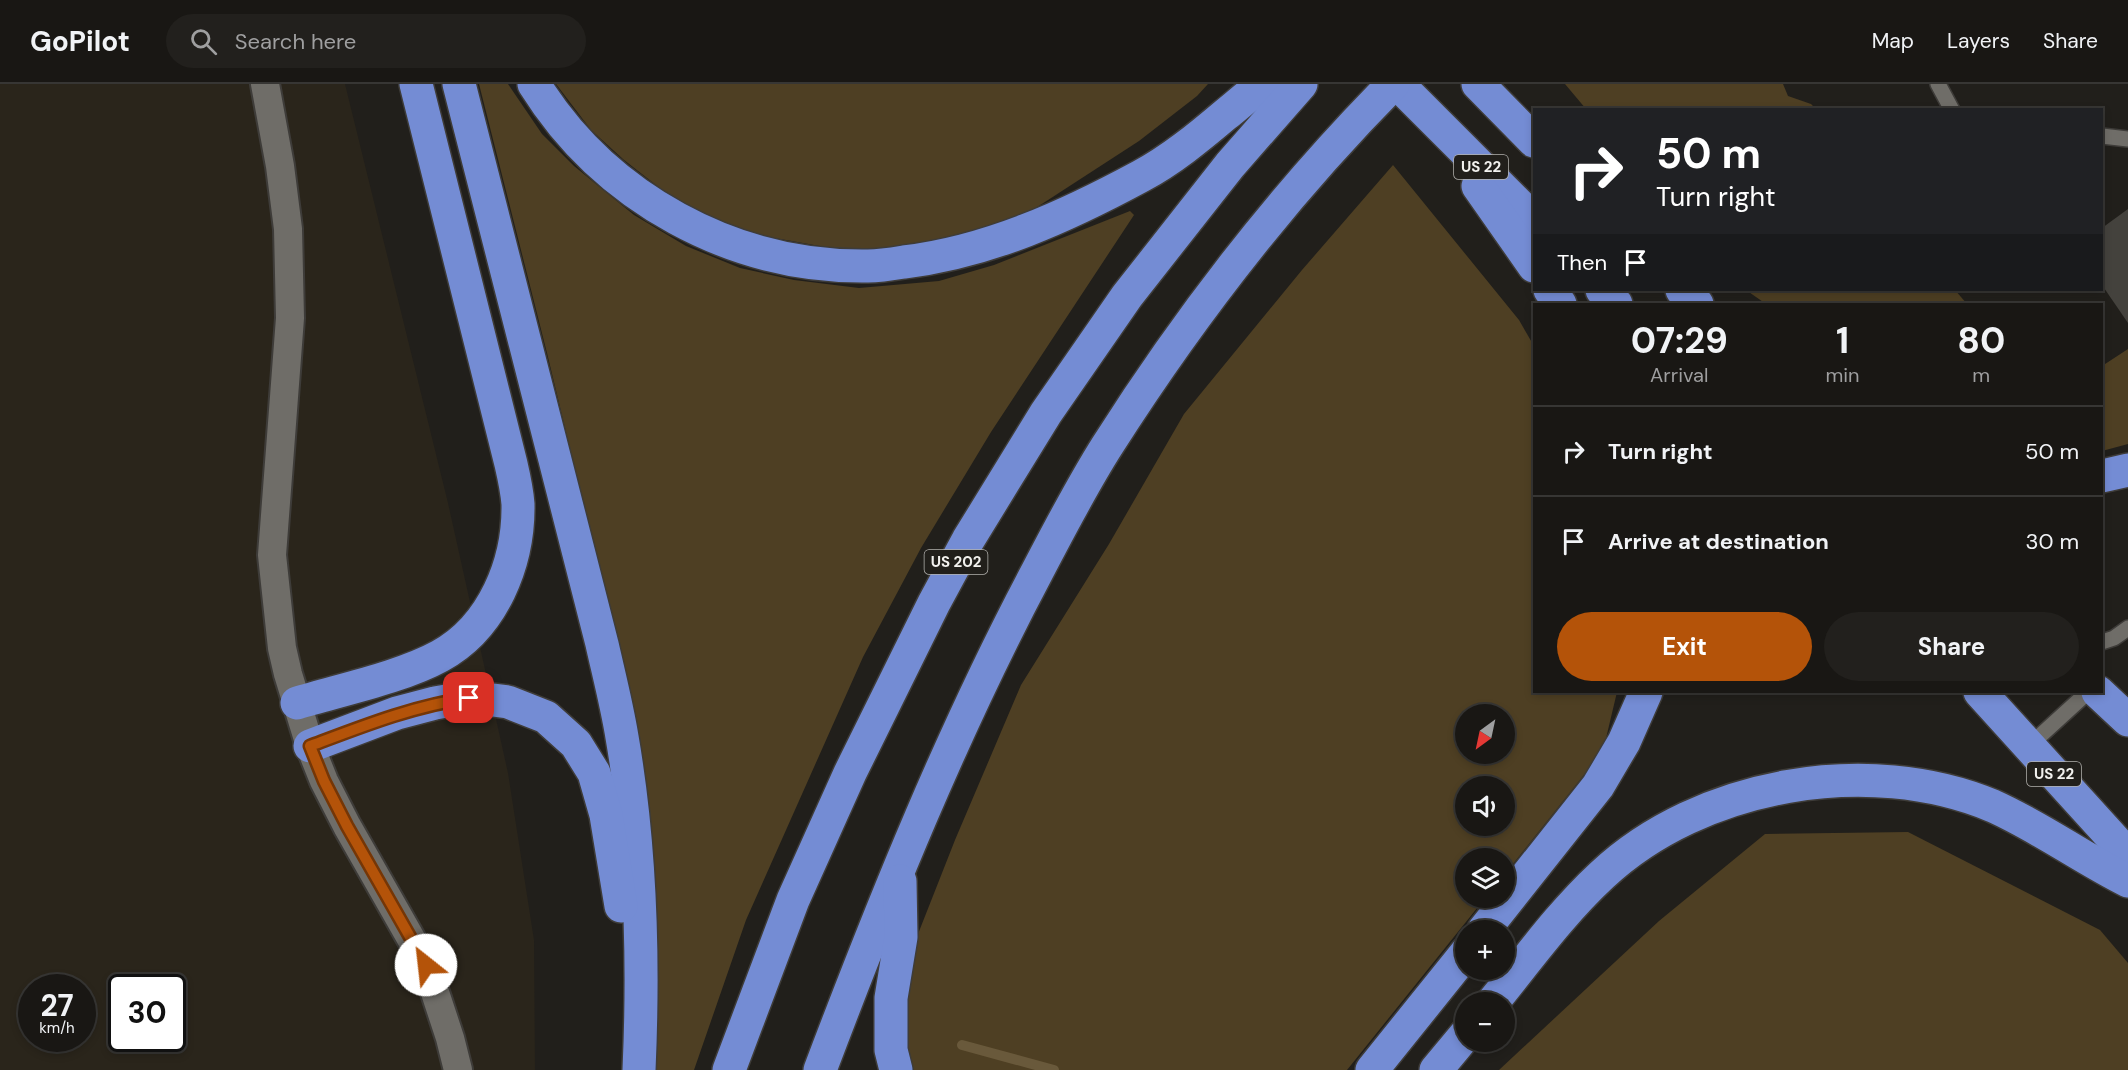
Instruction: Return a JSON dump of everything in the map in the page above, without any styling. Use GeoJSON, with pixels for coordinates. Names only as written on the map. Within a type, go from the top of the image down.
{"type":"FeatureCollection","features":[{"type":"Feature","properties":{"kind":"highway"},"geometry":{"type":"LineString","coordinates":[[297,703],[396,674],[440,656],[461,642],[478,625],[501,591],[514,549],[518,504],[512,464],[416,84]]}},
{"type":"Feature","properties":{"kind":"highway"},"geometry":{"type":"LineString","coordinates":[[459,84],[602,644],[622,738],[635,842],[641,918],[639,1070]]}},
{"type":"Feature","properties":{"kind":"highway"},"geometry":{"type":"LineString","coordinates":[[534,84],[548,107],[572,137],[598,163],[633,191],[665,212],[700,230],[782,258],[823,264],[870,266],[926,259],[968,250],[1046,222],[1143,176],[1267,94]]}},
{"type":"Feature","properties":{"kind":"highway","name":"US 202"},"geometry":{"type":"LineString","coordinates":[[729,1070],[793,900],[845,783],[934,603],[968,540],[1046,413],[1127,296],[1230,165],[1267,94],[1301,84]]}},
{"type":"Feature","properties":{"kind":"highway"},"geometry":{"type":"LineString","coordinates":[[820,1070],[865,952],[957,734],[994,655],[1068,513],[1107,447],[1197,314],[1276,214],[1359,118],[1395,84]]}},
{"type":"Feature","properties":{"kind":"highway","name":"US 22"},"geometry":{"type":"LineString","coordinates":[[1395,84],[1533,219]]}},
{"type":"Feature","properties":{"kind":"highway"},"geometry":{"type":"LineString","coordinates":[[1478,84],[1533,140]]}},
{"type":"Feature","properties":{"kind":"highway"},"geometry":{"type":"LineString","coordinates":[[1427,113],[1533,265]]}},
{"type":"Feature","properties":{"kind":"highway"},"geometry":{"type":"LineString","coordinates":[[1603,291],[1615,303]]}},
{"type":"Feature","properties":{"kind":"highway"},"geometry":{"type":"LineString","coordinates":[[1683,291],[1696,303]]}},
{"type":"Feature","properties":{"kind":"highway"},"geometry":{"type":"LineString","coordinates":[[2103,476],[2128,470]]}},
{"type":"Feature","properties":{"kind":"highway"},"geometry":{"type":"LineString","coordinates":[[1492,920],[1598,786],[1624,742],[1646,693]]}},
{"type":"Feature","properties":{"kind":"highway","name":"US 22"},"geometry":{"type":"LineString","coordinates":[[1981,693],[2128,855]]}},
{"type":"Feature","properties":{"kind":"highway"},"geometry":{"type":"LineString","coordinates":[[2099,693],[2128,720]]}},
{"type":"Feature","properties":{"kind":"highway"},"geometry":{"type":"LineString","coordinates":[[310,746],[397,713],[435,703],[469,698],[508,702],[546,717],[576,744],[594,773],[606,815],[641,1023]]}},
{"type":"Feature","properties":{"kind":"highway"},"geometry":{"type":"LineString","coordinates":[[1500,992],[1568,910],[1604,874],[1650,838],[1704,811],[1756,792],[1811,782],[1863,779],[1925,786],[1960,795],[1993,807],[2128,881]]}},
{"type":"Feature","properties":{"kind":"highway"},"geometry":{"type":"LineString","coordinates":[[896,1070],[891,1050],[891,998],[901,937],[899,870]]}},
{"type":"Feature","properties":{"kind":"highway"},"geometry":{"type":"LineString","coordinates":[[1372,1070],[1455,967]]}},
{"type":"Feature","properties":{"kind":"highway"},"geometry":{"type":"LineString","coordinates":[[1436,1070],[1455,1047]]}},
{"type":"Feature","properties":{"kind":"street"},"geometry":{"type":"LineString","coordinates":[[265,84],[280,166],[288,229],[290,307],[272,555],[282,648],[310,746],[324,781],[426,965],[458,1070]]}},
{"type":"Feature","properties":{"kind":"lane"},"geometry":{"type":"LineString","coordinates":[[1938,84],[1951,108]]}},
{"type":"Feature","properties":{"kind":"lane"},"geometry":{"type":"LineString","coordinates":[[2103,136],[2128,139]]}},
{"type":"Feature","properties":{"kind":"lane"},"geometry":{"type":"LineString","coordinates":[[2103,642],[2114,638],[2128,628]]}},
{"type":"Feature","properties":{"kind":"lane"},"geometry":{"type":"LineString","coordinates":[[2029,747],[2087,693]]}},
{"type":"Feature","properties":{"kind":"shaded area"},"geometry":{"type":"Polygon","coordinates":[[[0,84],[345,84],[448,503],[508,773],[534,940],[535,1070],[0,1070],[0,84]]]}},
{"type":"Feature","properties":{"kind":"shaded area"},"geometry":{"type":"Polygon","coordinates":[[[479,84],[508,84],[542,134],[574,166],[634,215],[686,246],[740,268],[794,280],[859,288],[939,281],[994,265],[1130,211],[1134,215],[991,432],[921,548],[863,657],[746,920],[694,1070],[656,1070],[657,923],[615,636],[479,84]]]}},
{"type":"Feature","properties":{"kind":"shaded area"},"geometry":{"type":"Polygon","coordinates":[[[556,84],[1208,84],[1197,96],[1139,141],[1028,213],[942,244],[895,250],[842,250],[758,235],[720,222],[675,200],[624,160],[591,130],[556,84]]]}},
{"type":"Feature","properties":{"kind":"shaded area"},"geometry":{"type":"Polygon","coordinates":[[[1565,84],[1783,84],[1788,96],[1811,104],[1815,108],[1585,108],[1565,84]]]}},
{"type":"Feature","properties":{"kind":"shaded area"},"geometry":{"type":"Polygon","coordinates":[[[1393,165],[1519,320],[1533,344],[1533,693],[1617,693],[1603,751],[1515,861],[1515,848],[1455,848],[1455,908],[1477,908],[1468,920],[1455,920],[1455,936],[1347,1070],[911,1070],[905,967],[955,840],[1021,685],[1109,544],[1184,414],[1302,270],[1393,165]]]}},
{"type":"Feature","properties":{"kind":"shaded area"},"geometry":{"type":"Polygon","coordinates":[[[1747,291],[1956,291],[1966,303],[1765,303],[1747,291]]]}},
{"type":"Feature","properties":{"kind":"shaded area"},"geometry":{"type":"Polygon","coordinates":[[[2128,349],[2128,444],[2103,451],[2103,365],[2128,349]]]}},
{"type":"Feature","properties":{"kind":"shaded area"},"geometry":{"type":"Polygon","coordinates":[[[1908,832],[2100,930],[2128,963],[2128,1070],[1499,1070],[1659,921],[1765,834],[1908,832]]]}},
{"type":"Feature","properties":{"kind":"building"},"geometry":{"type":"Polygon","coordinates":[[[2128,209],[2128,323],[2103,286],[2103,227],[2128,209]]]}},
{"type":"Feature","properties":{"kind":"waterway"},"geometry":{"type":"LineString","coordinates":[[962,1045],[1054,1070]]}},
{"type":"Feature","properties":{"kind":"route"},"geometry":{"type":"LineString","coordinates":[[426,965],[347,826],[324,781],[310,746],[397,713],[435,703],[469,698]]}}]}
